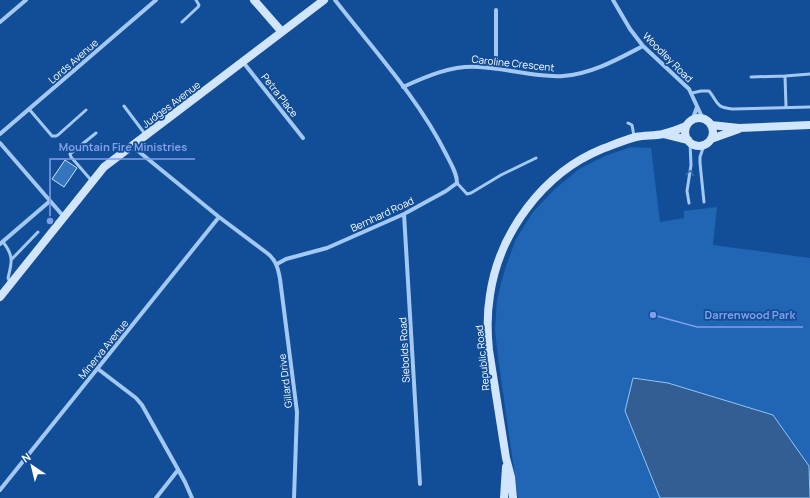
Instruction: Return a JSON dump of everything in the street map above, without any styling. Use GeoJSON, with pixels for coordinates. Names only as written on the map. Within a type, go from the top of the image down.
{"type":"FeatureCollection","features":[{"type":"Feature","properties":{"kind":"main road"},"geometry":{"type":"LineString","coordinates":[[254,0],[282,32]]}},
{"type":"Feature","properties":{"kind":"main road","name":"Judges Avenue"},"geometry":{"type":"LineString","coordinates":[[0,297],[108,164],[324,0]]}},
{"type":"Feature","properties":{"kind":"main road"},"geometry":{"type":"LineString","coordinates":[[711,139],[713,133],[710,125],[703,119],[689,123],[685,132],[689,141],[699,146],[704,145],[711,139],[739,128]]}},
{"type":"Feature","properties":{"kind":"main road","name":"Republic Road"},"geometry":{"type":"LineString","coordinates":[[513,498],[511,477],[506,458],[487,333],[487,316],[490,294],[507,240],[534,199],[554,180],[577,162],[619,142],[663,134],[689,123]]}},
{"type":"Feature","properties":{"kind":"main road"},"geometry":{"type":"LineString","coordinates":[[710,125],[739,128],[810,125]]}},
{"type":"Feature","properties":{"kind":"main road","name":"Republic Road"},"geometry":{"type":"LineString","coordinates":[[663,134],[689,141]]}},
{"type":"Feature","properties":{"kind":"main road","name":"Republic Road"},"geometry":{"type":"LineString","coordinates":[[504,498],[506,458]]}},
{"type":"Feature","properties":{"kind":"street"},"geometry":{"type":"LineString","coordinates":[[0,22],[26,0]]}},
{"type":"Feature","properties":{"kind":"street","name":"Lords Avenue"},"geometry":{"type":"LineString","coordinates":[[0,134],[156,0]]}},
{"type":"Feature","properties":{"kind":"street"},"geometry":{"type":"LineString","coordinates":[[335,0],[432,126],[454,169],[457,177],[457,183]]}},
{"type":"Feature","properties":{"kind":"street","name":"Woodley Road"},"geometry":{"type":"LineString","coordinates":[[613,0],[642,46],[686,85],[692,94],[703,119]]}},
{"type":"Feature","properties":{"kind":"street"},"geometry":{"type":"LineString","coordinates":[[496,10],[496,68]]}},
{"type":"Feature","properties":{"kind":"street","name":"Caroline Crescent"},"geometry":{"type":"LineString","coordinates":[[403,87],[439,72],[478,66],[548,76],[578,74],[604,64],[642,46]]}},
{"type":"Feature","properties":{"kind":"street","name":"Petra Place"},"geometry":{"type":"LineString","coordinates":[[243,62],[303,138]]}},
{"type":"Feature","properties":{"kind":"street"},"geometry":{"type":"LineString","coordinates":[[689,123],[697,106]]}},
{"type":"Feature","properties":{"kind":"street"},"geometry":{"type":"LineString","coordinates":[[0,143],[64,217]]}},
{"type":"Feature","properties":{"kind":"street"},"geometry":{"type":"LineString","coordinates":[[132,146],[219,217],[273,258],[276,264]]}},
{"type":"Feature","properties":{"kind":"street","name":"Bernhard Road"},"geometry":{"type":"LineString","coordinates":[[276,264],[286,259],[327,248],[404,214],[446,191],[457,183]]}},
{"type":"Feature","properties":{"kind":"street"},"geometry":{"type":"LineString","coordinates":[[1,243],[50,201]]}},
{"type":"Feature","properties":{"kind":"street","name":"Siebolds Road"},"geometry":{"type":"LineString","coordinates":[[404,214],[420,484]]}},
{"type":"Feature","properties":{"kind":"street","name":"Minerva Avenue"},"geometry":{"type":"LineString","coordinates":[[0,490],[219,217]]}},
{"type":"Feature","properties":{"kind":"street","name":"Gillard Drive"},"geometry":{"type":"LineString","coordinates":[[276,264],[280,279],[297,412],[294,498]]}},
{"type":"Feature","properties":{"kind":"street"},"geometry":{"type":"LineString","coordinates":[[98,369],[136,398],[142,405],[192,498]]}},
{"type":"Feature","properties":{"kind":"street"},"geometry":{"type":"LineString","coordinates":[[156,498],[178,470]]}},
{"type":"Feature","properties":{"kind":"lane"},"geometry":{"type":"LineString","coordinates":[[182,22],[198,7],[199,5],[196,0]]}},
{"type":"Feature","properties":{"kind":"lane"},"geometry":{"type":"LineString","coordinates":[[751,77],[810,74]]}},
{"type":"Feature","properties":{"kind":"lane"},"geometry":{"type":"LineString","coordinates":[[785,76],[786,107]]}},
{"type":"Feature","properties":{"kind":"lane"},"geometry":{"type":"LineString","coordinates":[[692,94],[701,91],[709,91],[717,104],[733,110],[810,107]]}},
{"type":"Feature","properties":{"kind":"lane"},"geometry":{"type":"LineString","coordinates":[[124,106],[146,135]]}},
{"type":"Feature","properties":{"kind":"lane"},"geometry":{"type":"LineString","coordinates":[[29,109],[52,136],[58,135],[86,110]]}},
{"type":"Feature","properties":{"kind":"lane"},"geometry":{"type":"LineString","coordinates":[[628,123],[632,125],[635,138]]}},
{"type":"Feature","properties":{"kind":"lane"},"geometry":{"type":"LineString","coordinates":[[93,181],[70,154],[96,133]]}},
{"type":"Feature","properties":{"kind":"lane"},"geometry":{"type":"LineString","coordinates":[[689,141],[691,165],[688,191],[689,203]]}},
{"type":"Feature","properties":{"kind":"lane"},"geometry":{"type":"LineString","coordinates":[[704,145],[700,157],[704,202]]}},
{"type":"Feature","properties":{"kind":"lane"},"geometry":{"type":"LineString","coordinates":[[457,183],[465,193],[471,193],[501,175],[536,158]]}},
{"type":"Feature","properties":{"kind":"lane"},"geometry":{"type":"LineString","coordinates":[[11,260],[38,232]]}},
{"type":"Feature","properties":{"kind":"lane"},"geometry":{"type":"LineString","coordinates":[[1,243],[9,250],[11,268],[8,278],[12,283]]}},
{"type":"Feature","properties":{"kind":"shaded area"},"geometry":{"type":"Polygon","coordinates":[[[631,147],[651,148],[660,222],[684,218],[684,211],[717,207],[713,245],[810,258],[810,498],[518,498],[495,330],[497,299],[505,269],[516,239],[533,212],[554,190],[579,169],[605,156],[631,147]]]}},
{"type":"Feature","properties":{"kind":"shaded area"},"geometry":{"type":"Polygon","coordinates":[[[633,378],[668,383],[773,415],[809,466],[810,498],[660,498],[625,411],[633,378]]]}},
{"type":"Feature","properties":{"kind":"building"},"geometry":{"type":"Polygon","coordinates":[[[65,160],[77,168],[64,187],[52,179],[65,160]]]}},
{"type":"Feature","properties":{"kind":"place","name":"Mountain Fire Ministries"},"geometry":{"type":"Point","coordinates":[50,221]}},
{"type":"Feature","properties":{"kind":"place","name":"Darrenwood Park"},"geometry":{"type":"Point","coordinates":[653,315]}}]}
